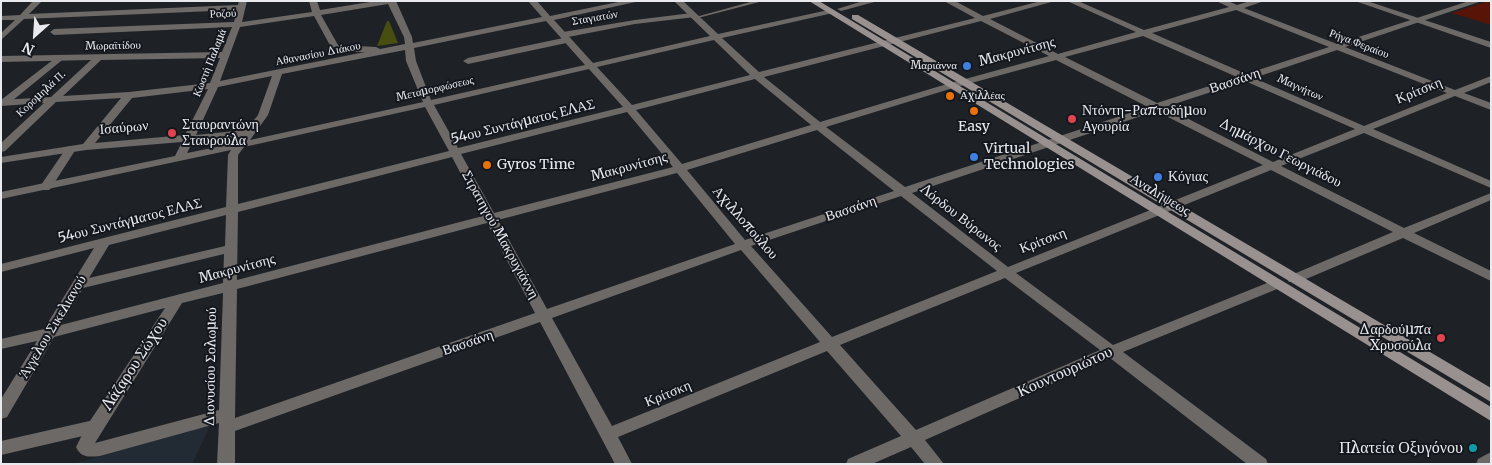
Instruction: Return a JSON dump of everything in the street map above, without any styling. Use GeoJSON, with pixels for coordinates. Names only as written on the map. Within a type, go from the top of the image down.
{"type":"FeatureCollection","features":[{"type":"Feature","properties":{"kind":"main road","name":"Αναλήψεως"},"geometry":{"type":"LineString","coordinates":[[813,1],[833,7],[888,42],[950,86],[1491,416]]}},
{"type":"Feature","properties":{"kind":"main road","name":"Αναλήψεως"},"geometry":{"type":"LineString","coordinates":[[888,42],[964,82],[1491,396]]}},
{"type":"Feature","properties":{"kind":"street"},"geometry":{"type":"LineString","coordinates":[[1,38],[38,1]]}},
{"type":"Feature","properties":{"kind":"street"},"geometry":{"type":"LineString","coordinates":[[313,1],[317,14],[336,48],[369,49],[384,52]]}},
{"type":"Feature","properties":{"kind":"street","name":"Ροζού"},"geometry":{"type":"LineString","coordinates":[[54,32],[237,25],[391,1]]}},
{"type":"Feature","properties":{"kind":"street","name":"Στρατηγού Μακρυγιάννη"},"geometry":{"type":"LineString","coordinates":[[391,1],[408,37],[410,61],[428,103],[624,464]]}},
{"type":"Feature","properties":{"kind":"street","name":"Αχιλλοπούλου"},"geometry":{"type":"LineString","coordinates":[[532,1],[654,135],[743,245],[936,464]]}},
{"type":"Feature","properties":{"kind":"street","name":"Αθανασίου Διάκου"},"geometry":{"type":"LineString","coordinates":[[3,103],[129,95],[214,86],[636,1]]}},
{"type":"Feature","properties":{"kind":"street","name":"Λόρδου Βύρωνος"},"geometry":{"type":"LineString","coordinates":[[678,1],[756,77],[1005,272],[1260,464]]}},
{"type":"Feature","properties":{"kind":"street","name":"Μεταμορφώσεως"},"geometry":{"type":"LineString","coordinates":[[1,196],[239,146],[715,37],[833,7],[874,1]]}},
{"type":"Feature","properties":{"kind":"street","name":"Δημάρχου Γεωργιάδου"},"geometry":{"type":"LineString","coordinates":[[948,1],[1491,277]]}},
{"type":"Feature","properties":{"kind":"street","name":"54ου Συντάγματος ΕΛΑΣ"},"geometry":{"type":"LineString","coordinates":[[4,270],[104,242],[630,110],[1051,1]]}},
{"type":"Feature","properties":{"kind":"street","name":"Μαγνήτων"},"geometry":{"type":"LineString","coordinates":[[1071,1],[1491,185]]}},
{"type":"Feature","properties":{"kind":"street","name":"Ρήγα Φεραίου"},"geometry":{"type":"LineString","coordinates":[[1220,1],[1491,107]]}},
{"type":"Feature","properties":{"kind":"street","name":"Μακρυνίτσης"},"geometry":{"type":"LineString","coordinates":[[1,344],[50,333],[680,169],[950,86],[1260,1]]}},
{"type":"Feature","properties":{"kind":"street"},"geometry":{"type":"LineString","coordinates":[[1359,1],[1491,45]]}},
{"type":"Feature","properties":{"kind":"street","name":"Βασσάνη"},"geometry":{"type":"LineString","coordinates":[[227,421],[544,316],[743,245],[1478,1]]}},
{"type":"Feature","properties":{"kind":"street"},"geometry":{"type":"LineString","coordinates":[[1,18],[242,4]]}},
{"type":"Feature","properties":{"kind":"street","name":"Κωστή Παλαμά"},"geometry":{"type":"LineString","coordinates":[[179,159],[214,86],[237,25],[242,4]]}},
{"type":"Feature","properties":{"kind":"street"},"geometry":{"type":"LineString","coordinates":[[52,16],[53,42]]}},
{"type":"Feature","properties":{"kind":"street","name":"Σταγιατών"},"geometry":{"type":"LineString","coordinates":[[468,61],[635,22],[693,16]]}},
{"type":"Feature","properties":{"kind":"street","name":"Μωραϊτίδου"},"geometry":{"type":"LineString","coordinates":[[1,59],[225,55]]}},
{"type":"Feature","properties":{"kind":"street","name":"Κορομηλά Π."},"geometry":{"type":"LineString","coordinates":[[1,149],[98,58]]}},
{"type":"Feature","properties":{"kind":"street"},"geometry":{"type":"LineString","coordinates":[[3,103],[58,59]]}},
{"type":"Feature","properties":{"kind":"street","name":"Διονυσίου Σολωμού"},"geometry":{"type":"LineString","coordinates":[[226,464],[233,154],[251,133],[263,114],[277,74]]}},
{"type":"Feature","properties":{"kind":"street","name":"Κρίτσκη"},"geometry":{"type":"LineString","coordinates":[[608,434],[1005,272],[1173,207],[1491,79]]}},
{"type":"Feature","properties":{"kind":"street"},"geometry":{"type":"LineString","coordinates":[[86,147],[129,95]]}},
{"type":"Feature","properties":{"kind":"street","name":"Ισαύρων"},"geometry":{"type":"LineString","coordinates":[[1,160],[86,147],[251,133]]}},
{"type":"Feature","properties":{"kind":"street"},"geometry":{"type":"LineString","coordinates":[[45,188],[71,149]]}},
{"type":"Feature","properties":{"kind":"street"},"geometry":{"type":"LineString","coordinates":[[1294,279],[1491,196]]}},
{"type":"Feature","properties":{"kind":"street","name":"Άγγελου Σικελιανού"},"geometry":{"type":"LineString","coordinates":[[1,412],[8,392],[50,333],[104,242]]}},
{"type":"Feature","properties":{"kind":"street"},"geometry":{"type":"LineString","coordinates":[[78,285],[232,248]]}},
{"type":"Feature","properties":{"kind":"street","name":"Κουντουριώτου"},"geometry":{"type":"LineString","coordinates":[[854,464],[1112,351],[1277,284]]}},
{"type":"Feature","properties":{"kind":"street","name":"Λάζαρου Σώχου"},"geometry":{"type":"LineString","coordinates":[[177,300],[94,427],[84,447],[88,450],[113,446],[227,421]]}},
{"type":"Feature","properties":{"kind":"street"},"geometry":{"type":"LineString","coordinates":[[1,448],[94,427]]}},
{"type":"Feature","properties":{"kind":"street"},"geometry":{"type":"LineString","coordinates":[[1484,464],[1491,459]]}},
{"type":"Feature","properties":{"kind":"lane","name":"Σταγιατών"},"geometry":{"type":"LineString","coordinates":[[693,16],[761,1]]}},
{"type":"Feature","properties":{"kind":"shaded area"},"geometry":{"type":"Polygon","coordinates":[[[211,424],[192,464],[73,464],[211,424]]]}},
{"type":"Feature","properties":{"kind":"green space"},"geometry":{"type":"Polygon","coordinates":[[[387,21],[389,21],[398,43],[377,46],[387,21]]]}},
{"type":"Feature","properties":{"kind":"building"},"geometry":{"type":"Polygon","coordinates":[[[1491,1],[1491,25],[1452,13],[1491,1]]]}},
{"type":"Feature","properties":{"kind":"place","name":"Μαριάννα"},"geometry":{"type":"Point","coordinates":[967,66]}},
{"type":"Feature","properties":{"kind":"place","name":"Αχιλλέας"},"geometry":{"type":"Point","coordinates":[950,96]}},
{"type":"Feature","properties":{"kind":"place","name":"Easy"},"geometry":{"type":"Point","coordinates":[974,111]}},
{"type":"Feature","properties":{"kind":"place","name":"Ντόντη-Ραπτοδήμου Αγουρία"},"geometry":{"type":"Point","coordinates":[1072,119]}},
{"type":"Feature","properties":{"kind":"place","name":"Σταυραντώνη Σταυρούλα"},"geometry":{"type":"Point","coordinates":[172,133]}},
{"type":"Feature","properties":{"kind":"place","name":"Virtual Technologies"},"geometry":{"type":"Point","coordinates":[974,157]}},
{"type":"Feature","properties":{"kind":"place","name":"Gyros Time"},"geometry":{"type":"Point","coordinates":[487,165]}},
{"type":"Feature","properties":{"kind":"place","name":"Κόγιας"},"geometry":{"type":"Point","coordinates":[1158,177]}},
{"type":"Feature","properties":{"kind":"place","name":"Δαρδούμπα Χρυσούλα"},"geometry":{"type":"Point","coordinates":[1441,338]}},
{"type":"Feature","properties":{"kind":"place","name":"Πλατεία Οξυγόνου"},"geometry":{"type":"Point","coordinates":[1473,448]}}]}
